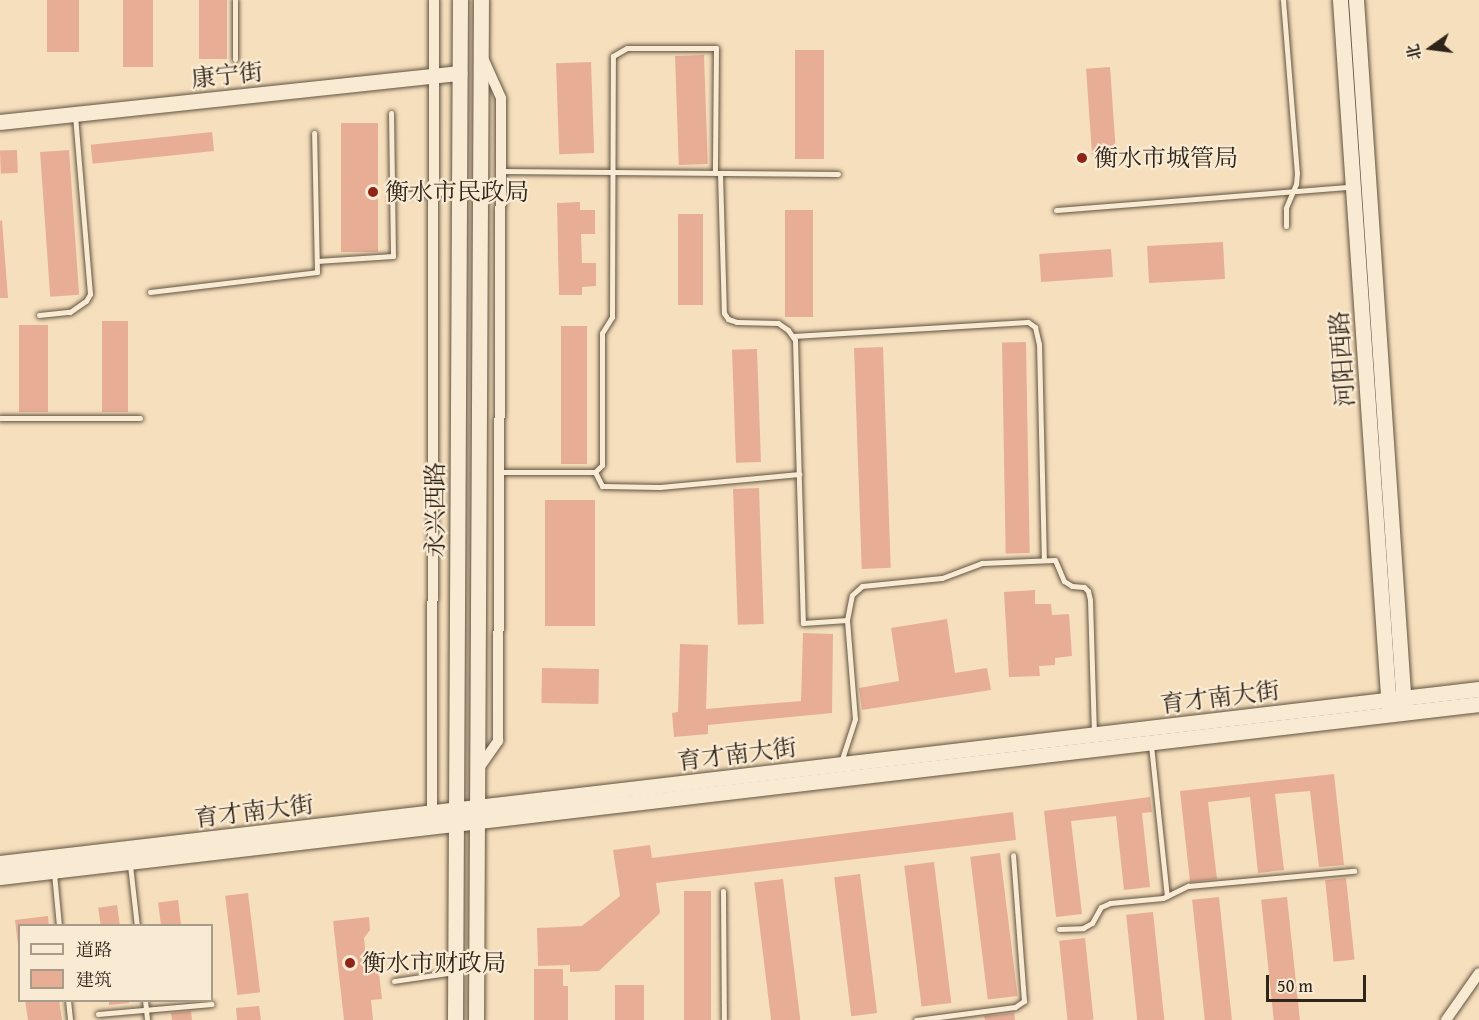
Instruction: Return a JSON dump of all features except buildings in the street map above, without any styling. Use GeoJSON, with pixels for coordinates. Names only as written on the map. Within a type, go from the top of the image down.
{"type":"FeatureCollection","features":[{"type":"Feature","properties":{"kind":"main road","name":"永兴西路"},"geometry":{"type":"LineString","coordinates":[[455,1020],[459,0]]}},
{"type":"Feature","properties":{"kind":"main road","name":"永兴西路"},"geometry":{"type":"LineString","coordinates":[[476,1020],[481,0]]}},
{"type":"Feature","properties":{"kind":"main road","name":"河阳西路"},"geometry":{"type":"LineString","coordinates":[[1340,0],[1353,187],[1396,706]]}},
{"type":"Feature","properties":{"kind":"main road","name":"河阳西路"},"geometry":{"type":"LineString","coordinates":[[1356,0],[1396,706]]}},
{"type":"Feature","properties":{"kind":"main road","name":"康宁街"},"geometry":{"type":"LineString","coordinates":[[0,122],[459,73]]}},
{"type":"Feature","properties":{"kind":"main road","name":"育才南大街"},"geometry":{"type":"LineString","coordinates":[[477,814],[1151,742],[1396,706],[1479,689]]}},
{"type":"Feature","properties":{"kind":"main road","name":"育才南大街"},"geometry":{"type":"LineString","coordinates":[[0,878],[840,764],[1094,735],[1396,706],[1479,704]]}},
{"type":"Feature","properties":{"kind":"main road","name":"育才南大街"},"geometry":{"type":"LineString","coordinates":[[0,863],[432,812],[456,817]]}},
{"type":"Feature","properties":{"kind":"street"},"geometry":{"type":"LineString","coordinates":[[432,812],[434,0]]}},
{"type":"Feature","properties":{"kind":"street"},"geometry":{"type":"LineString","coordinates":[[477,771],[498,741],[501,98],[481,53]]}},
{"type":"Feature","properties":{"kind":"street"},"geometry":{"type":"LineString","coordinates":[[1446,1020],[1479,973]]}},
{"type":"Feature","properties":{"kind":"lane"},"geometry":{"type":"LineString","coordinates":[[234,59],[235,0]]}},
{"type":"Feature","properties":{"kind":"lane"},"geometry":{"type":"LineString","coordinates":[[1283,0],[1297,173],[1294,192],[1286,208],[1286,225]]}},
{"type":"Feature","properties":{"kind":"lane"},"geometry":{"type":"LineString","coordinates":[[499,472],[594,472],[602,465],[602,333],[612,317],[613,56],[627,48],[716,48],[724,313],[728,319],[737,322],[778,323],[793,336],[796,344],[803,623],[847,620]]}},
{"type":"Feature","properties":{"kind":"lane"},"geometry":{"type":"LineString","coordinates":[[316,261],[393,256],[391,113]]}},
{"type":"Feature","properties":{"kind":"lane"},"geometry":{"type":"LineString","coordinates":[[39,315],[70,312],[86,301],[90,294],[75,114]]}},
{"type":"Feature","properties":{"kind":"lane"},"geometry":{"type":"LineString","coordinates":[[150,292],[317,272],[314,133]]}},
{"type":"Feature","properties":{"kind":"lane"},"geometry":{"type":"LineString","coordinates":[[500,171],[838,174]]}},
{"type":"Feature","properties":{"kind":"lane"},"geometry":{"type":"LineString","coordinates":[[1056,210],[1353,187]]}},
{"type":"Feature","properties":{"kind":"lane"},"geometry":{"type":"LineString","coordinates":[[392,195],[459,192]]}},
{"type":"Feature","properties":{"kind":"lane"},"geometry":{"type":"LineString","coordinates":[[793,336],[1028,322],[1035,327],[1039,344],[1044,559]]}},
{"type":"Feature","properties":{"kind":"lane"},"geometry":{"type":"LineString","coordinates":[[0,418],[140,418]]}},
{"type":"Feature","properties":{"kind":"lane"},"geometry":{"type":"LineString","coordinates":[[594,472],[602,486],[660,487],[799,474]]}},
{"type":"Feature","properties":{"kind":"lane"},"geometry":{"type":"LineString","coordinates":[[840,764],[855,719],[847,620],[852,595],[862,586],[942,578],[982,562],[1054,560],[1064,581],[1072,586],[1084,587],[1088,591],[1094,735]]}},
{"type":"Feature","properties":{"kind":"lane"},"geometry":{"type":"LineString","coordinates":[[1151,742],[1167,896]]}},
{"type":"Feature","properties":{"kind":"lane"},"geometry":{"type":"LineString","coordinates":[[916,1020],[1015,1007],[1024,1001],[1013,855]]}},
{"type":"Feature","properties":{"kind":"lane"},"geometry":{"type":"LineString","coordinates":[[129,862],[137,924]]}},
{"type":"Feature","properties":{"kind":"lane"},"geometry":{"type":"LineString","coordinates":[[53,871],[60,924]]}},
{"type":"Feature","properties":{"kind":"lane"},"geometry":{"type":"LineString","coordinates":[[1059,929],[1083,928],[1092,923],[1101,907],[1110,903],[1167,896],[1188,886],[1354,871]]}},
{"type":"Feature","properties":{"kind":"lane"},"geometry":{"type":"LineString","coordinates":[[723,891],[724,1020]]}},
{"type":"Feature","properties":{"kind":"lane"},"geometry":{"type":"LineString","coordinates":[[394,981],[455,972]]}},
{"type":"Feature","properties":{"kind":"lane"},"geometry":{"type":"LineString","coordinates":[[68,1002],[70,1020]]}},
{"type":"Feature","properties":{"kind":"lane"},"geometry":{"type":"LineString","coordinates":[[145,1002],[147,1020]]}},
{"type":"Feature","properties":{"kind":"lane"},"geometry":{"type":"LineString","coordinates":[[98,1014],[212,1004]]}},
{"type":"Feature","properties":{"kind":"place","name":"衡水市城管局"},"geometry":{"type":"Point","coordinates":[1082,158]}},
{"type":"Feature","properties":{"kind":"place","name":"衡水市民政局"},"geometry":{"type":"Point","coordinates":[373,192]}},
{"type":"Feature","properties":{"kind":"place","name":"衡水市财政局"},"geometry":{"type":"Point","coordinates":[350,963]}}]}
